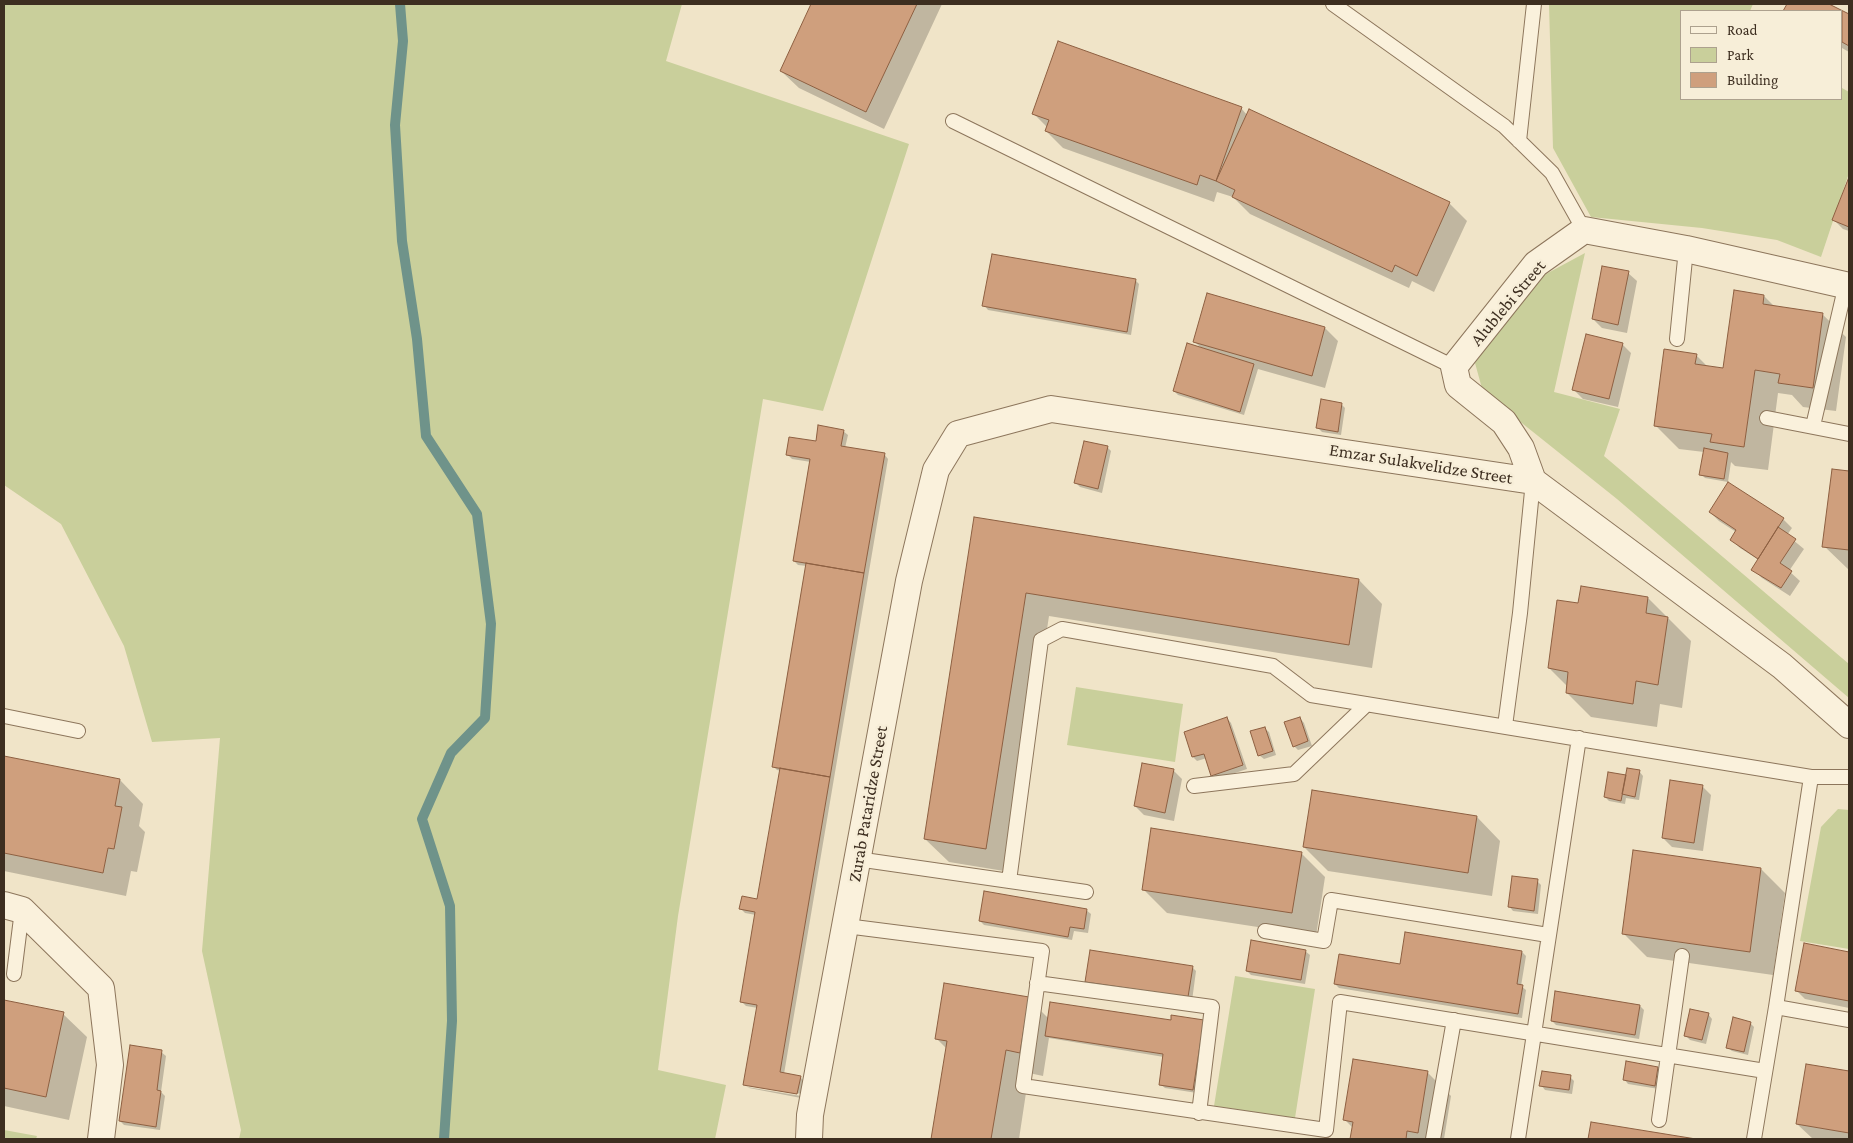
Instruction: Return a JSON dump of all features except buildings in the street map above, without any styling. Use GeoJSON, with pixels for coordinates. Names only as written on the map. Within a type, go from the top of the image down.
{"type":"FeatureCollection","features":[{"type":"Feature","properties":{"kind":"street","name":"Alublebi Street"},"geometry":{"type":"LineString","coordinates":[[1454,367],[1536,264],[1584,230]]}},
{"type":"Feature","properties":{"kind":"street"},"geometry":{"type":"LineString","coordinates":[[1584,230],[1686,249],[1847,285]]}},
{"type":"Feature","properties":{"kind":"street"},"geometry":{"type":"LineString","coordinates":[[1454,367],[1458,385],[1504,422],[1521,448],[1533,481]]}},
{"type":"Feature","properties":{"kind":"street","name":"Emzar Sulakvelidze Street"},"geometry":{"type":"LineString","coordinates":[[936,470],[958,434],[1051,408],[1533,481],[1782,666],[1849,725]]}},
{"type":"Feature","properties":{"kind":"street","name":"Zurab Pataridze Street"},"geometry":{"type":"LineString","coordinates":[[809,1139],[810,1115],[909,581],[936,470]]}},
{"type":"Feature","properties":{"kind":"street"},"geometry":{"type":"LineString","coordinates":[[13,908],[100,988],[110,1065],[101,1139]]}},
{"type":"Feature","properties":{"kind":"lane"},"geometry":{"type":"LineString","coordinates":[[1333,4],[1504,126],[1552,173],[1584,230]]}},
{"type":"Feature","properties":{"kind":"lane"},"geometry":{"type":"LineString","coordinates":[[1519,141],[1534,4]]}},
{"type":"Feature","properties":{"kind":"lane"},"geometry":{"type":"LineString","coordinates":[[953,121],[1454,367]]}},
{"type":"Feature","properties":{"kind":"lane"},"geometry":{"type":"LineString","coordinates":[[1677,339],[1686,249]]}},
{"type":"Feature","properties":{"kind":"lane"},"geometry":{"type":"LineString","coordinates":[[1814,426],[1847,285]]}},
{"type":"Feature","properties":{"kind":"lane"},"geometry":{"type":"LineString","coordinates":[[1767,418],[1849,434]]}},
{"type":"Feature","properties":{"kind":"lane"},"geometry":{"type":"LineString","coordinates":[[1504,726],[1520,613],[1533,481]]}},
{"type":"Feature","properties":{"kind":"lane"},"geometry":{"type":"LineString","coordinates":[[1009,880],[1040,640],[1062,629],[1273,666],[1311,696],[1811,776],[1849,777]]}},
{"type":"Feature","properties":{"kind":"lane"},"geometry":{"type":"LineString","coordinates":[[1194,786],[1294,774],[1368,704]]}},
{"type":"Feature","properties":{"kind":"lane"},"geometry":{"type":"LineString","coordinates":[[4,716],[78,731]]}},
{"type":"Feature","properties":{"kind":"lane"},"geometry":{"type":"LineString","coordinates":[[1518,1139],[1578,738]]}},
{"type":"Feature","properties":{"kind":"lane"},"geometry":{"type":"LineString","coordinates":[[1754,1139],[1811,776]]}},
{"type":"Feature","properties":{"kind":"lane"},"geometry":{"type":"LineString","coordinates":[[857,859],[1086,892]]}},
{"type":"Feature","properties":{"kind":"lane"},"geometry":{"type":"LineString","coordinates":[[1265,932],[1324,941],[1331,900],[1548,935]]}},
{"type":"Feature","properties":{"kind":"lane"},"geometry":{"type":"LineString","coordinates":[[13,908],[14,974]]}},
{"type":"Feature","properties":{"kind":"lane"},"geometry":{"type":"LineString","coordinates":[[846,926],[1042,951],[1023,1086],[1326,1130],[1340,1002],[1765,1071]]}},
{"type":"Feature","properties":{"kind":"lane"},"geometry":{"type":"LineString","coordinates":[[1659,1120],[1682,956]]}},
{"type":"Feature","properties":{"kind":"lane"},"geometry":{"type":"LineString","coordinates":[[1037,983],[1212,1007],[1199,1113]]}},
{"type":"Feature","properties":{"kind":"lane"},"geometry":{"type":"LineString","coordinates":[[1776,1007],[1849,1020]]}},
{"type":"Feature","properties":{"kind":"lane"},"geometry":{"type":"LineString","coordinates":[[1433,1139],[1454,1020]]}},
{"type":"Feature","properties":{"kind":"green space"},"geometry":{"type":"Polygon","coordinates":[[[4,4],[682,4],[666,61],[909,144],[823,411],[763,399],[678,916],[658,1070],[726,1085],[715,1139],[239,1139],[241,1130],[202,951],[220,738],[152,742],[124,646],[61,524],[4,485],[4,4]]]}},
{"type":"Feature","properties":{"kind":"green space"},"geometry":{"type":"Polygon","coordinates":[[[1549,4],[1753,4],[1750,10],[1680,10],[1680,100],[1843,100],[1843,89],[1849,92],[1849,173],[1821,257],[1777,240],[1702,228],[1591,217],[1553,148],[1549,4]]]}},
{"type":"Feature","properties":{"kind":"green space"},"geometry":{"type":"Polygon","coordinates":[[[1585,253],[1554,392],[1620,409],[1604,456],[1849,664],[1849,698],[1617,499],[1483,392],[1475,363],[1533,281],[1585,253]]]}},
{"type":"Feature","properties":{"kind":"green space"},"geometry":{"type":"Polygon","coordinates":[[[1076,687],[1183,704],[1175,762],[1067,745],[1076,687]]]}},
{"type":"Feature","properties":{"kind":"green space"},"geometry":{"type":"Polygon","coordinates":[[[1838,809],[1849,810],[1849,949],[1800,941],[1821,827],[1838,809]]]}},
{"type":"Feature","properties":{"kind":"green space"},"geometry":{"type":"Polygon","coordinates":[[[1235,976],[1315,989],[1295,1118],[1214,1106],[1235,976]]]}},
{"type":"Feature","properties":{"kind":"green space"},"geometry":{"type":"Polygon","coordinates":[[[4,1130],[37,1136],[36,1139],[4,1139],[4,1130]]]}},
{"type":"Feature","properties":{"kind":"waterway"},"geometry":{"type":"LineString","coordinates":[[400,4],[403,41],[395,125],[402,241],[417,339],[426,436],[477,514],[491,624],[485,718],[451,753],[422,819],[450,906],[452,1021],[444,1139]]}}]}
